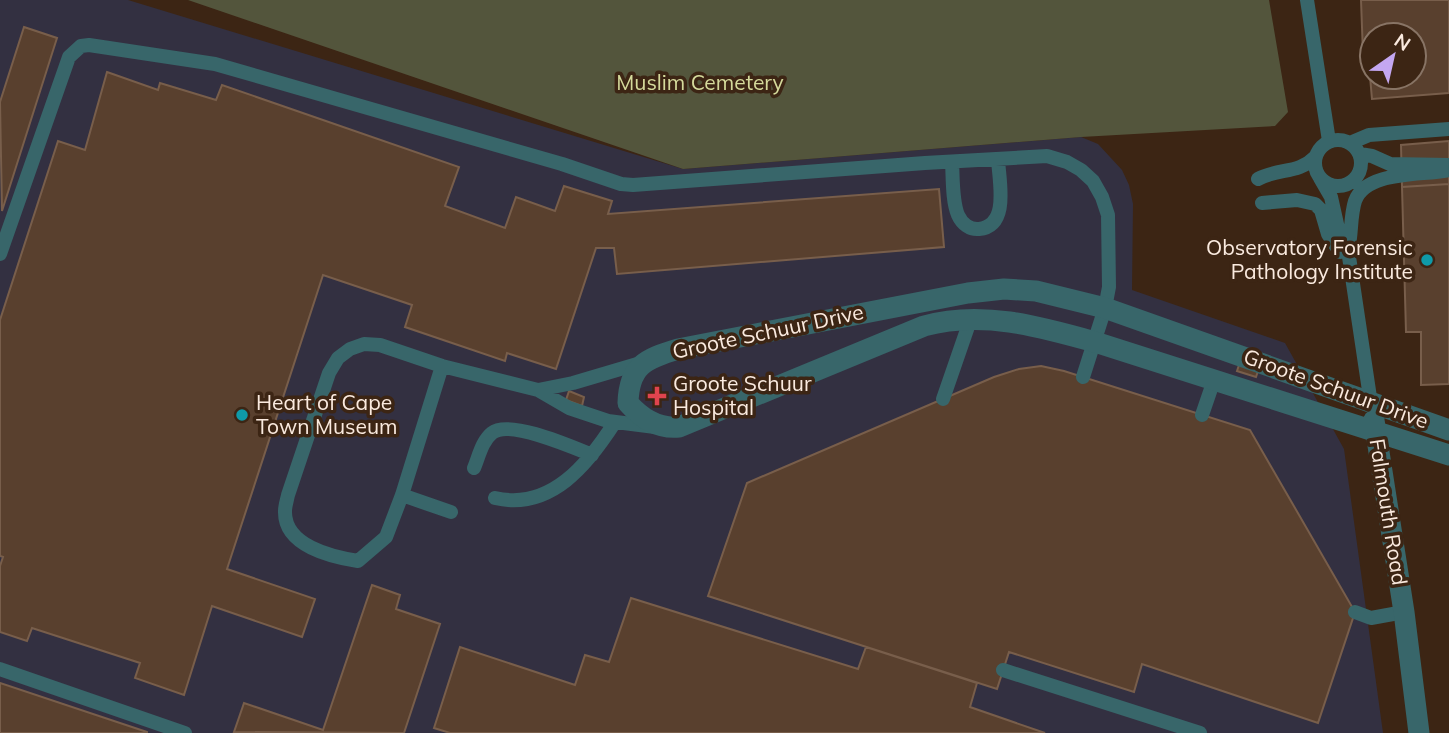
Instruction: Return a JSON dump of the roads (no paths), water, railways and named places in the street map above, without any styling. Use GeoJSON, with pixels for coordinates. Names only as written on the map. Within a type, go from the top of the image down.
{"type":"FeatureCollection","features":[{"type":"Feature","properties":{"kind":"street","name":"Groote Schuur Drive"},"geometry":{"type":"LineString","coordinates":[[1449,430],[1105,308],[1036,291],[1004,289],[968,293],[659,354],[644,362],[634,373],[628,403],[636,412],[663,428],[679,426],[923,326],[945,320],[971,318],[1024,324],[1095,342],[1449,455]]}},
{"type":"Feature","properties":{"kind":"street","name":"Falmouth Road"},"geometry":{"type":"LineString","coordinates":[[1371,404],[1404,611],[1419,733]]}},
{"type":"Feature","properties":{"kind":"lane"},"geometry":{"type":"LineString","coordinates":[[1307,0],[1329,141]]}},
{"type":"Feature","properties":{"kind":"lane"},"geometry":{"type":"LineString","coordinates":[[0,254],[69,57],[81,46],[89,45],[215,65],[562,164],[621,184],[1047,156],[1067,162],[1093,181],[1108,215],[1109,287],[1083,377]]}},
{"type":"Feature","properties":{"kind":"lane"},"geometry":{"type":"LineString","coordinates":[[1355,149],[1369,135],[1449,130]]}},
{"type":"Feature","properties":{"kind":"lane"},"geometry":{"type":"LineString","coordinates":[[1348,250],[1339,233],[1331,197],[1316,172],[1315,157],[1318,150],[1329,141],[1337,140],[1390,164],[1449,168]]}},
{"type":"Feature","properties":{"kind":"lane"},"geometry":{"type":"LineString","coordinates":[[1348,250],[1362,161],[1355,149]]}},
{"type":"Feature","properties":{"kind":"lane"},"geometry":{"type":"LineString","coordinates":[[1258,179],[1271,172],[1300,169],[1315,157]]}},
{"type":"Feature","properties":{"kind":"lane"},"geometry":{"type":"LineString","coordinates":[[952,162],[957,213],[963,224],[974,229],[987,228],[996,221],[1001,208],[998,159]]}},
{"type":"Feature","properties":{"kind":"lane"},"geometry":{"type":"LineString","coordinates":[[1358,195],[1381,179],[1402,174],[1433,174],[1449,168]]}},
{"type":"Feature","properties":{"kind":"lane"},"geometry":{"type":"LineString","coordinates":[[1320,178],[1325,183],[1340,187],[1353,181],[1358,175]]}},
{"type":"Feature","properties":{"kind":"lane"},"geometry":{"type":"LineString","coordinates":[[1262,204],[1297,200],[1315,204],[1324,218],[1328,234],[1351,268]]}},
{"type":"Feature","properties":{"kind":"lane","name":"Falmouth Road"},"geometry":{"type":"LineString","coordinates":[[1348,250],[1371,404]]}},
{"type":"Feature","properties":{"kind":"lane"},"geometry":{"type":"LineString","coordinates":[[943,398],[971,318]]}},
{"type":"Feature","properties":{"kind":"lane"},"geometry":{"type":"LineString","coordinates":[[442,366],[402,495],[386,537],[358,561],[336,558],[304,544],[289,529],[285,513],[288,495],[325,385],[338,358],[350,349],[364,344],[380,345],[442,366],[538,390],[569,408],[615,422],[663,428]]}},
{"type":"Feature","properties":{"kind":"lane"},"geometry":{"type":"LineString","coordinates":[[538,390],[573,383],[644,362]]}},
{"type":"Feature","properties":{"kind":"lane"},"geometry":{"type":"LineString","coordinates":[[1202,415],[1214,380]]}},
{"type":"Feature","properties":{"kind":"lane"},"geometry":{"type":"LineString","coordinates":[[495,498],[509,502],[548,494],[561,486],[592,455],[615,422]]}},
{"type":"Feature","properties":{"kind":"lane"},"geometry":{"type":"LineString","coordinates":[[474,468],[489,436],[496,430],[505,428],[520,430],[592,455]]}},
{"type":"Feature","properties":{"kind":"lane"},"geometry":{"type":"LineString","coordinates":[[402,495],[451,512]]}},
{"type":"Feature","properties":{"kind":"lane"},"geometry":{"type":"LineString","coordinates":[[1355,612],[1371,618],[1404,611]]}},
{"type":"Feature","properties":{"kind":"lane"},"geometry":{"type":"LineString","coordinates":[[0,669],[185,733]]}},
{"type":"Feature","properties":{"kind":"lane"},"geometry":{"type":"LineString","coordinates":[[1003,670],[1200,733]]}},
{"type":"Feature","properties":{"kind":"place","name":"Observatory Forensic Pathology Institute"},"geometry":{"type":"Point","coordinates":[1427,260]}},
{"type":"Feature","properties":{"kind":"place","name":"Groote Schuur Hospital"},"geometry":{"type":"Point","coordinates":[657,396]}},
{"type":"Feature","properties":{"kind":"place","name":"Heart of Cape Town Museum"},"geometry":{"type":"Point","coordinates":[242,415]}},
{"type":"Feature","properties":{"kind":"park label","name":"Muslim Cemetery"},"geometry":{"type":"Point","coordinates":[700,83]}}]}
